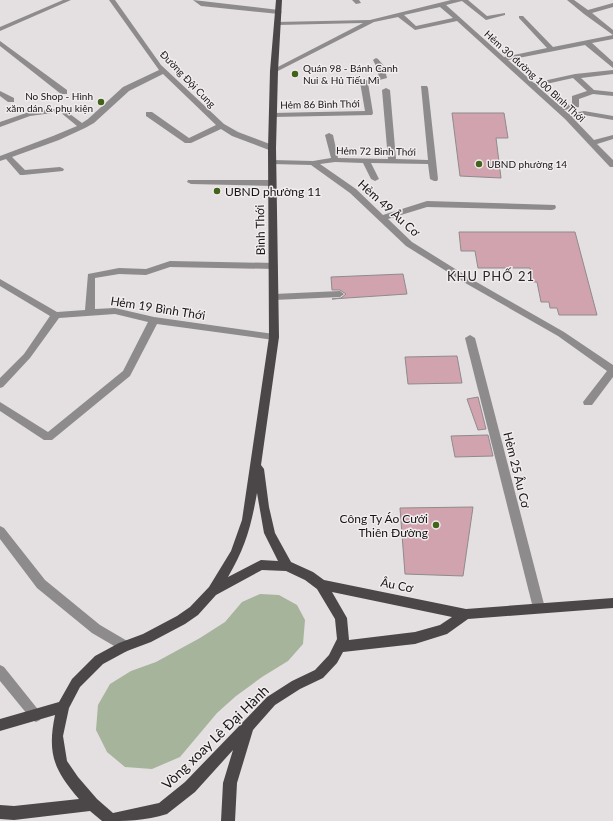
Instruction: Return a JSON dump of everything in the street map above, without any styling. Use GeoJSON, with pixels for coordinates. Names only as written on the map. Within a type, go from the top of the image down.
{"type":"FeatureCollection","features":[{"type":"Feature","properties":{"kind":"main road","name":"Bình Thới"},"geometry":{"type":"LineString","coordinates":[[212,591],[236,553],[247,520],[274,337],[272,148],[274,71],[279,0]]}},
{"type":"Feature","properties":{"kind":"main road","name":"Bình Thới"},"geometry":{"type":"LineString","coordinates":[[257,459],[264,507],[270,532],[287,566]]}},
{"type":"Feature","properties":{"kind":"main road","name":"Vòng xoay Lê Đại Hành"},"geometry":{"type":"LineString","coordinates":[[261,565],[287,566],[309,576],[321,585],[341,618],[343,640],[333,659],[318,674],[296,685],[271,701],[190,787],[162,809],[112,821],[92,804],[73,782],[61,763],[57,736],[63,707],[76,683],[99,660],[125,646],[147,638],[181,620],[194,611],[212,591],[261,565]]}},
{"type":"Feature","properties":{"kind":"main road","name":"Âu Cơ"},"geometry":{"type":"LineString","coordinates":[[321,585],[466,614],[613,603]]}},
{"type":"Feature","properties":{"kind":"main road","name":"Âu Cơ"},"geometry":{"type":"LineString","coordinates":[[339,647],[415,638],[442,630],[466,614]]}},
{"type":"Feature","properties":{"kind":"main road"},"geometry":{"type":"LineString","coordinates":[[0,725],[36,716],[63,707]]}},
{"type":"Feature","properties":{"kind":"main road"},"geometry":{"type":"LineString","coordinates":[[228,821],[230,783],[247,725]]}},
{"type":"Feature","properties":{"kind":"main road"},"geometry":{"type":"LineString","coordinates":[[0,812],[14,813],[92,804]]}},
{"type":"Feature","properties":{"kind":"street"},"geometry":{"type":"LineString","coordinates":[[0,29],[68,0]]}},
{"type":"Feature","properties":{"kind":"street","name":"Đường Đội Cung"},"geometry":{"type":"LineString","coordinates":[[112,0],[163,70],[221,126],[235,134],[272,148]]}},
{"type":"Feature","properties":{"kind":"street"},"geometry":{"type":"LineString","coordinates":[[196,0],[201,4],[279,12]]}},
{"type":"Feature","properties":{"kind":"street"},"geometry":{"type":"LineString","coordinates":[[274,71],[372,21],[459,0]]}},
{"type":"Feature","properties":{"kind":"street"},"geometry":{"type":"LineString","coordinates":[[464,0],[486,18],[503,14]]}},
{"type":"Feature","properties":{"kind":"street"},"geometry":{"type":"LineString","coordinates":[[570,0],[613,33]]}},
{"type":"Feature","properties":{"kind":"street","name":"Hẻm 30 đường 100 Bình Thới"},"geometry":{"type":"LineString","coordinates":[[441,4],[568,117],[613,165]]}},
{"type":"Feature","properties":{"kind":"street"},"geometry":{"type":"LineString","coordinates":[[586,13],[613,5]]}},
{"type":"Feature","properties":{"kind":"street"},"geometry":{"type":"LineString","coordinates":[[399,14],[415,28],[458,19]]}},
{"type":"Feature","properties":{"kind":"street"},"geometry":{"type":"LineString","coordinates":[[521,17],[552,49]]}},
{"type":"Feature","properties":{"kind":"street"},"geometry":{"type":"LineString","coordinates":[[278,23],[372,21]]}},
{"type":"Feature","properties":{"kind":"street"},"geometry":{"type":"LineString","coordinates":[[504,59],[613,37]]}},
{"type":"Feature","properties":{"kind":"street"},"geometry":{"type":"LineString","coordinates":[[586,42],[613,66]]}},
{"type":"Feature","properties":{"kind":"street"},"geometry":{"type":"LineString","coordinates":[[0,43],[64,92]]}},
{"type":"Feature","properties":{"kind":"street","name":"Hẻm 86 Bình Thới"},"geometry":{"type":"LineString","coordinates":[[273,115],[369,112],[364,82],[383,78],[380,66],[376,60]]}},
{"type":"Feature","properties":{"kind":"street"},"geometry":{"type":"LineString","coordinates":[[4,158],[56,138],[82,126],[91,121],[126,89],[163,70]]}},
{"type":"Feature","properties":{"kind":"street"},"geometry":{"type":"LineString","coordinates":[[532,85],[575,76],[613,72]]}},
{"type":"Feature","properties":{"kind":"street"},"geometry":{"type":"LineString","coordinates":[[575,76],[592,92]]}},
{"type":"Feature","properties":{"kind":"street"},"geometry":{"type":"LineString","coordinates":[[424,88],[434,179]]}},
{"type":"Feature","properties":{"kind":"street"},"geometry":{"type":"LineString","coordinates":[[386,90],[392,161]]}},
{"type":"Feature","properties":{"kind":"street"},"geometry":{"type":"LineString","coordinates":[[558,109],[576,105],[575,98],[592,92],[613,94]]}},
{"type":"Feature","properties":{"kind":"street"},"geometry":{"type":"LineString","coordinates":[[0,93],[11,100],[0,105]]}},
{"type":"Feature","properties":{"kind":"street"},"geometry":{"type":"LineString","coordinates":[[0,125],[29,114],[62,110],[82,126]]}},
{"type":"Feature","properties":{"kind":"street"},"geometry":{"type":"LineString","coordinates":[[568,117],[584,113],[613,118]]}},
{"type":"Feature","properties":{"kind":"street"},"geometry":{"type":"LineString","coordinates":[[148,114],[188,141],[221,126]]}},
{"type":"Feature","properties":{"kind":"street"},"geometry":{"type":"LineString","coordinates":[[329,135],[335,160]]}},
{"type":"Feature","properties":{"kind":"street"},"geometry":{"type":"LineString","coordinates":[[592,143],[613,137]]}},
{"type":"Feature","properties":{"kind":"street"},"geometry":{"type":"LineString","coordinates":[[4,158],[23,173],[60,169]]}},
{"type":"Feature","properties":{"kind":"street","name":"Hẻm 72 Bình Thới"},"geometry":{"type":"LineString","coordinates":[[272,162],[313,163],[335,160],[432,162]]}},
{"type":"Feature","properties":{"kind":"street"},"geometry":{"type":"LineString","coordinates":[[366,161],[375,179]]}},
{"type":"Feature","properties":{"kind":"street","name":"Hẻm 49 Âu Cơ"},"geometry":{"type":"LineString","coordinates":[[313,163],[353,192],[409,244],[470,282],[561,334],[613,370]]}},
{"type":"Feature","properties":{"kind":"street"},"geometry":{"type":"LineString","coordinates":[[191,182],[272,183]]}},
{"type":"Feature","properties":{"kind":"street"},"geometry":{"type":"LineString","coordinates":[[382,218],[427,204],[552,207]]}},
{"type":"Feature","properties":{"kind":"street"},"geometry":{"type":"LineString","coordinates":[[90,312],[91,276],[119,271],[146,272],[170,264],[274,266]]}},
{"type":"Feature","properties":{"kind":"street"},"geometry":{"type":"LineString","coordinates":[[0,282],[56,315],[28,356],[0,384]]}},
{"type":"Feature","properties":{"kind":"street"},"geometry":{"type":"LineString","coordinates":[[274,297],[340,294]]}},
{"type":"Feature","properties":{"kind":"street","name":"Hẻm 19 Bình Thới"},"geometry":{"type":"LineString","coordinates":[[56,315],[115,311],[154,320],[274,337]]}},
{"type":"Feature","properties":{"kind":"street"},"geometry":{"type":"LineString","coordinates":[[0,406],[48,437],[127,373],[154,320]]}},
{"type":"Feature","properties":{"kind":"street","name":"Hẻm 25 Âu Cơ"},"geometry":{"type":"LineString","coordinates":[[470,338],[539,608]]}},
{"type":"Feature","properties":{"kind":"street"},"geometry":{"type":"LineString","coordinates":[[588,402],[613,370]]}},
{"type":"Feature","properties":{"kind":"street"},"geometry":{"type":"LineString","coordinates":[[0,531],[41,584],[96,629],[125,646]]}},
{"type":"Feature","properties":{"kind":"street"},"geometry":{"type":"LineString","coordinates":[[0,671],[36,716]]}},
{"type":"Feature","properties":{"kind":"green space"},"geometry":{"type":"Polygon","coordinates":[[[260,594],[279,595],[297,605],[305,620],[303,644],[288,661],[262,677],[236,696],[217,713],[180,757],[152,769],[125,767],[107,752],[96,730],[98,705],[110,684],[131,671],[156,662],[200,638],[225,622],[242,602],[260,594]]]}},
{"type":"Feature","properties":{"kind":"building"},"geometry":{"type":"Polygon","coordinates":[[[452,113],[504,113],[508,138],[496,138],[501,178],[460,176],[452,113]]]}},
{"type":"Feature","properties":{"kind":"building"},"geometry":{"type":"Polygon","coordinates":[[[459,232],[575,232],[597,315],[559,315],[557,308],[550,308],[549,302],[541,302],[537,282],[533,282],[530,268],[478,268],[475,251],[461,251],[459,232]]]}},
{"type":"Feature","properties":{"kind":"building"},"geometry":{"type":"Polygon","coordinates":[[[403,274],[407,294],[332,299],[341,298],[346,294],[340,290],[332,290],[331,277],[403,274]]]}},
{"type":"Feature","properties":{"kind":"building"},"geometry":{"type":"Polygon","coordinates":[[[457,356],[462,383],[408,384],[405,357],[457,356]]]}},
{"type":"Feature","properties":{"kind":"building"},"geometry":{"type":"Polygon","coordinates":[[[478,397],[486,429],[478,430],[467,399],[478,397]]]}},
{"type":"Feature","properties":{"kind":"building"},"geometry":{"type":"Polygon","coordinates":[[[488,435],[493,456],[455,457],[451,436],[488,435]]]}},
{"type":"Feature","properties":{"kind":"building","name":"Công Ty Áo Cưới Thiên Đường"},"geometry":{"type":"Polygon","coordinates":[[[473,507],[463,576],[405,574],[400,508],[473,507]]]}},
{"type":"Feature","properties":{"kind":"place","name":"Quán 98 - Bánh Canh Nui & Hủ Tiếu Mì"},"geometry":{"type":"Point","coordinates":[295,74]}},
{"type":"Feature","properties":{"kind":"place","name":"No Shop - Hình xăm dán & phụ kiện"},"geometry":{"type":"Point","coordinates":[101,102]}},
{"type":"Feature","properties":{"kind":"place","name":"UBND phường 14"},"geometry":{"type":"Point","coordinates":[479,164]}},
{"type":"Feature","properties":{"kind":"place","name":"UBND phường 11"},"geometry":{"type":"Point","coordinates":[217,191]}},
{"type":"Feature","properties":{"kind":"place","name":"Công Ty Áo Cưới Thiên Đường"},"geometry":{"type":"Point","coordinates":[436,525]}},
{"type":"Feature","properties":{"kind":"district","name":"KHU PHỐ 21"},"geometry":{"type":"Point","coordinates":[491,276]}}]}
